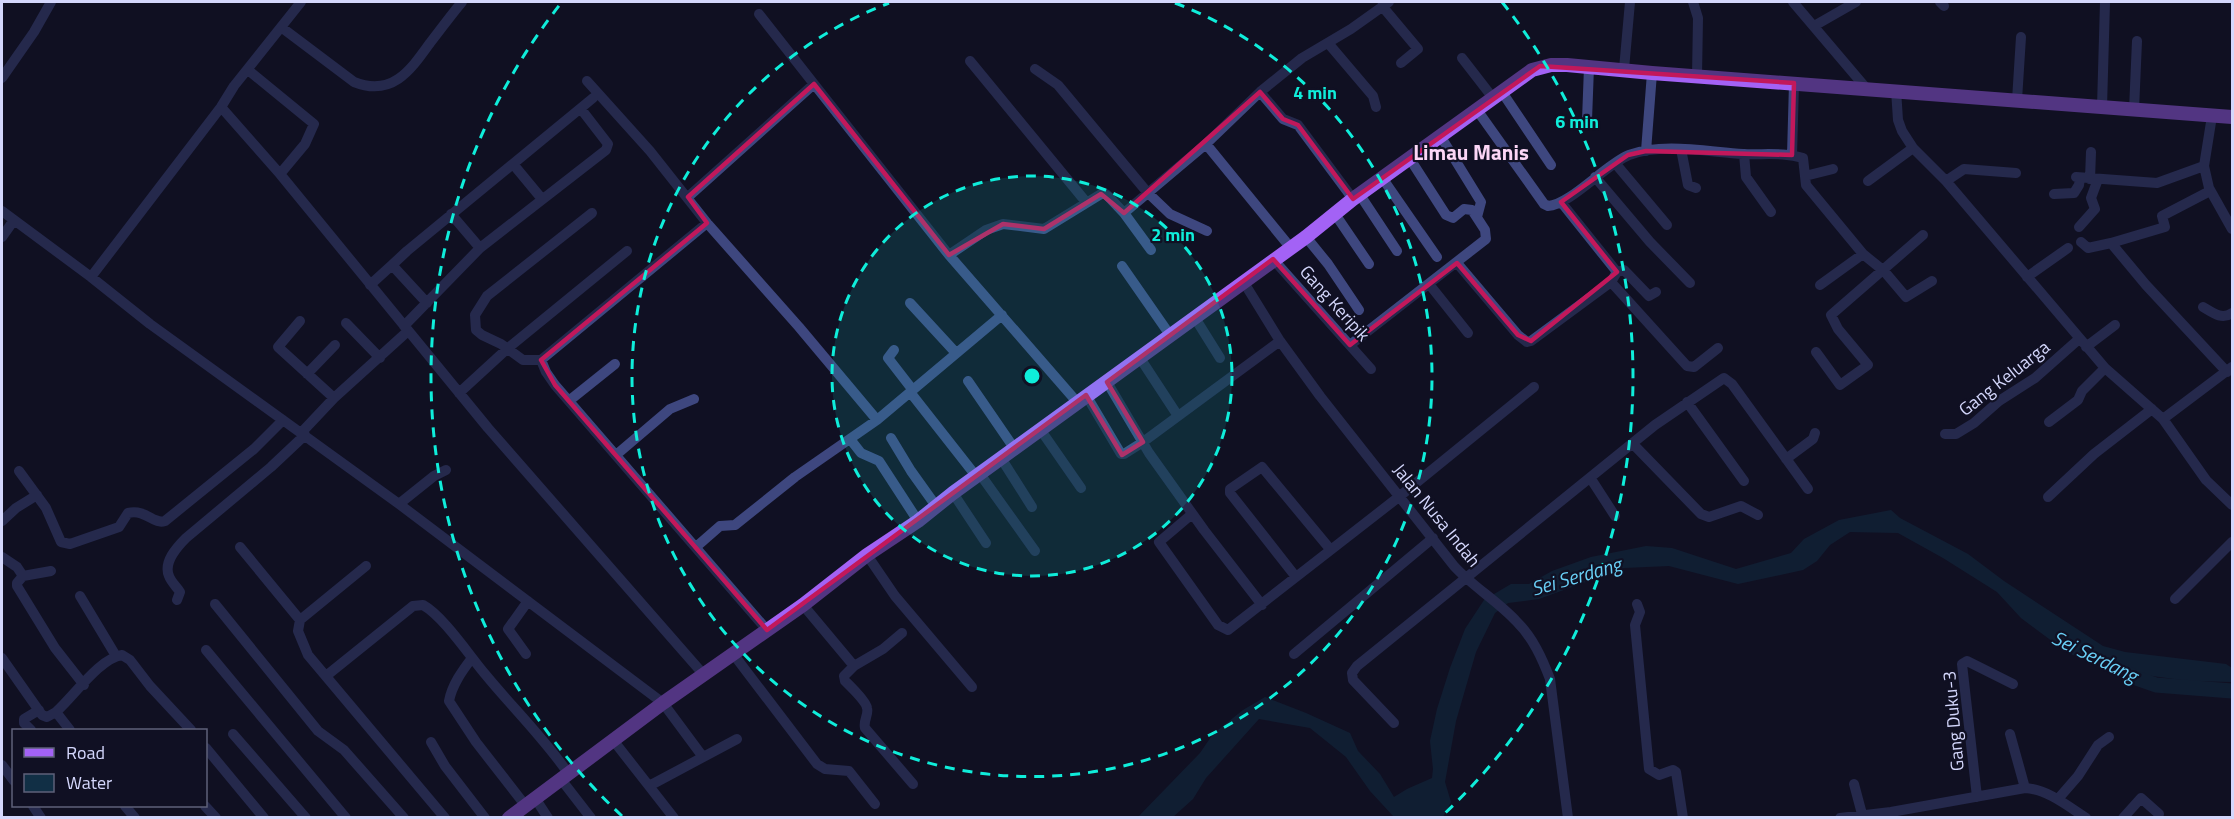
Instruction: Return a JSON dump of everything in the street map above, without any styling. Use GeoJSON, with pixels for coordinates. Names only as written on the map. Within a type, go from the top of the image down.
{"type":"FeatureCollection","features":[{"type":"Feature","properties":{"kind":"main road"},"geometry":{"type":"LineString","coordinates":[[510,817],[663,703],[803,605],[867,555],[918,521],[1014,448],[1306,237],[1356,197],[1540,66],[1551,64],[1624,69],[2232,117]]}},
{"type":"Feature","properties":{"kind":"street"},"geometry":{"type":"LineString","coordinates":[[2,78],[34,32],[51,2]]}},
{"type":"Feature","properties":{"kind":"street"},"geometry":{"type":"LineString","coordinates":[[92,277],[221,107],[234,86],[301,2]]}},
{"type":"Feature","properties":{"kind":"street"},"geometry":{"type":"LineString","coordinates":[[282,27],[354,82],[367,87],[383,86],[394,83],[406,74],[462,2]]}},
{"type":"Feature","properties":{"kind":"street"},"geometry":{"type":"LineString","coordinates":[[1624,69],[1630,2]]}},
{"type":"Feature","properties":{"kind":"street"},"geometry":{"type":"LineString","coordinates":[[1693,2],[1698,18],[1697,76]]}},
{"type":"Feature","properties":{"kind":"street"},"geometry":{"type":"LineString","coordinates":[[1793,2],[1866,88]]}},
{"type":"Feature","properties":{"kind":"street"},"geometry":{"type":"LineString","coordinates":[[1814,26],[1856,2]]}},
{"type":"Feature","properties":{"kind":"street"},"geometry":{"type":"LineString","coordinates":[[2102,107],[2105,2]]}},
{"type":"Feature","properties":{"kind":"street"},"geometry":{"type":"LineString","coordinates":[[1124,213],[1206,144],[1260,92],[1302,58],[1386,4],[1418,49],[1401,63]]}},
{"type":"Feature","properties":{"kind":"street"},"geometry":{"type":"LineString","coordinates":[[759,14],[949,255],[1082,399],[1122,455],[1280,341]]}},
{"type":"Feature","properties":{"kind":"street"},"geometry":{"type":"LineString","coordinates":[[2018,100],[2021,37]]}},
{"type":"Feature","properties":{"kind":"street"},"geometry":{"type":"LineString","coordinates":[[2134,110],[2137,41]]}},
{"type":"Feature","properties":{"kind":"street"},"geometry":{"type":"LineString","coordinates":[[1328,43],[1373,96],[1376,107]]}},
{"type":"Feature","properties":{"kind":"street"},"geometry":{"type":"LineString","coordinates":[[1462,58],[1497,95],[1551,165]]}},
{"type":"Feature","properties":{"kind":"street"},"geometry":{"type":"LineString","coordinates":[[970,61],[1086,202]]}},
{"type":"Feature","properties":{"kind":"street"},"geometry":{"type":"LineString","coordinates":[[1587,120],[1589,67]]}},
{"type":"Feature","properties":{"kind":"street"},"geometry":{"type":"LineString","coordinates":[[1035,69],[1058,86],[1147,192],[1170,214],[1207,231]]}},
{"type":"Feature","properties":{"kind":"street"},"geometry":{"type":"LineString","coordinates":[[248,70],[314,124],[304,144],[280,174]]}},
{"type":"Feature","properties":{"kind":"street"},"geometry":{"type":"LineString","coordinates":[[1646,151],[1652,73]]}},
{"type":"Feature","properties":{"kind":"street"},"geometry":{"type":"LineString","coordinates":[[587,81],[650,151],[707,223],[877,420]]}},
{"type":"Feature","properties":{"kind":"street"},"geometry":{"type":"LineString","coordinates":[[1792,155],[1794,82]]}},
{"type":"Feature","properties":{"kind":"street"},"geometry":{"type":"LineString","coordinates":[[688,197],[814,84]]}},
{"type":"Feature","properties":{"kind":"street"},"geometry":{"type":"LineString","coordinates":[[1896,90],[1898,120],[1913,148],[1946,181],[2104,368],[2163,419],[2206,480],[2232,505]]}},
{"type":"Feature","properties":{"kind":"street"},"geometry":{"type":"LineString","coordinates":[[1260,92],[1283,119],[1298,125],[1397,250]]}},
{"type":"Feature","properties":{"kind":"street"},"geometry":{"type":"LineString","coordinates":[[370,285],[593,98]]}},
{"type":"Feature","properties":{"kind":"street"},"geometry":{"type":"LineString","coordinates":[[221,107],[280,174],[459,393],[704,675]]}},
{"type":"Feature","properties":{"kind":"street"},"geometry":{"type":"LineString","coordinates":[[177,600],[180,592],[168,575],[170,560],[176,548],[270,467],[334,398],[380,358],[480,248],[606,150],[608,144],[581,109]]}},
{"type":"Feature","properties":{"kind":"street"},"geometry":{"type":"LineString","coordinates":[[1477,110],[1544,204],[1551,206],[1562,202],[1628,155],[1646,151],[1681,149],[1792,155],[1803,158],[1808,188],[1863,254],[1884,271],[1906,297],[1932,281]]}},
{"type":"Feature","properties":{"kind":"street"},"geometry":{"type":"LineString","coordinates":[[2212,116],[2204,166],[2211,191],[2232,230]]}},
{"type":"Feature","properties":{"kind":"street"},"geometry":{"type":"LineString","coordinates":[[1441,137],[1481,202],[1477,217]]}},
{"type":"Feature","properties":{"kind":"street"},"geometry":{"type":"LineString","coordinates":[[1206,144],[1290,247]]}},
{"type":"Feature","properties":{"kind":"street"},"geometry":{"type":"LineString","coordinates":[[1868,181],[1913,148]]}},
{"type":"Feature","properties":{"kind":"street"},"geometry":{"type":"LineString","coordinates":[[1681,149],[1688,185],[1696,188]]}},
{"type":"Feature","properties":{"kind":"street"},"geometry":{"type":"LineString","coordinates":[[2079,227],[2095,208],[2086,178],[2091,152]]}},
{"type":"Feature","properties":{"kind":"street"},"geometry":{"type":"LineString","coordinates":[[1744,154],[1747,181],[1771,212]]}},
{"type":"Feature","properties":{"kind":"street"},"geometry":{"type":"LineString","coordinates":[[1350,345],[1486,239],[1485,230],[1472,210],[1468,209],[1453,218],[1446,215],[1410,159]]}},
{"type":"Feature","properties":{"kind":"street"},"geometry":{"type":"LineString","coordinates":[[1616,163],[1667,225]]}},
{"type":"Feature","properties":{"kind":"street"},"geometry":{"type":"LineString","coordinates":[[513,164],[542,199]]}},
{"type":"Feature","properties":{"kind":"street"},"geometry":{"type":"LineString","coordinates":[[2054,194],[2074,193],[2086,178],[2157,183],[2204,166]]}},
{"type":"Feature","properties":{"kind":"street"},"geometry":{"type":"LineString","coordinates":[[1805,176],[1833,169]]}},
{"type":"Feature","properties":{"kind":"street"},"geometry":{"type":"LineString","coordinates":[[1946,181],[1964,169],[2016,173]]}},
{"type":"Feature","properties":{"kind":"street"},"geometry":{"type":"LineString","coordinates":[[1595,177],[1650,242],[1690,282]]}},
{"type":"Feature","properties":{"kind":"street"},"geometry":{"type":"LineString","coordinates":[[1383,178],[1437,257]]}},
{"type":"Feature","properties":{"kind":"street"},"geometry":{"type":"LineString","coordinates":[[2081,242],[2088,248],[2165,227],[2162,216],[2211,191]]}},
{"type":"Feature","properties":{"kind":"street"},"geometry":{"type":"LineString","coordinates":[[949,255],[986,230],[1003,224],[1044,230],[1101,194],[1106,194],[1124,213],[1151,250]]}},
{"type":"Feature","properties":{"kind":"street"},"geometry":{"type":"LineString","coordinates":[[1562,202],[1614,277],[1687,366],[1694,367],[1718,348]]}},
{"type":"Feature","properties":{"kind":"street"},"geometry":{"type":"LineString","coordinates":[[2,211],[92,277],[150,324],[399,504],[663,703],[703,757]]}},
{"type":"Feature","properties":{"kind":"street"},"geometry":{"type":"LineString","coordinates":[[592,213],[482,301],[475,318],[476,330],[523,360],[541,360],[707,223]]}},
{"type":"Feature","properties":{"kind":"street"},"geometry":{"type":"LineString","coordinates":[[452,214],[480,248]]}},
{"type":"Feature","properties":{"kind":"street"},"geometry":{"type":"LineString","coordinates":[[1335,214],[1369,264]]}},
{"type":"Feature","properties":{"kind":"street"},"geometry":{"type":"LineString","coordinates":[[2,237],[14,220]]}},
{"type":"Feature","properties":{"kind":"street"},"geometry":{"type":"LineString","coordinates":[[1816,352],[1840,385],[1868,365],[1838,329],[1831,315],[1923,235]]}},
{"type":"Feature","properties":{"kind":"street"},"geometry":{"type":"LineString","coordinates":[[1306,237],[1328,264],[1359,310]]}},
{"type":"Feature","properties":{"kind":"street"},"geometry":{"type":"LineString","coordinates":[[2111,243],[2146,285],[2230,370],[2163,419]]}},
{"type":"Feature","properties":{"kind":"street"},"geometry":{"type":"LineString","coordinates":[[2027,277],[2068,248]]}},
{"type":"Feature","properties":{"kind":"street"},"geometry":{"type":"LineString","coordinates":[[459,393],[507,349],[627,251]]}},
{"type":"Feature","properties":{"kind":"street"},"geometry":{"type":"LineString","coordinates":[[1820,285],[1863,254]]}},
{"type":"Feature","properties":{"kind":"street","name":"Gang Keripik"},"geometry":{"type":"LineString","coordinates":[[1273,259],[1371,369]]}},
{"type":"Feature","properties":{"kind":"street"},"geometry":{"type":"LineString","coordinates":[[1457,263],[1518,335],[1527,342],[1531,342],[1624,270],[1648,296],[1656,292]]}},
{"type":"Feature","properties":{"kind":"street"},"geometry":{"type":"LineString","coordinates":[[392,265],[428,303]]}},
{"type":"Feature","properties":{"kind":"street"},"geometry":{"type":"LineString","coordinates":[[1122,266],[1170,335]]}},
{"type":"Feature","properties":{"kind":"street","name":"Jalan Nusa Indah"},"geometry":{"type":"LineString","coordinates":[[1243,281],[1280,341],[1320,396],[1470,582],[1517,621],[1542,657],[1550,679],[1568,818]]}},
{"type":"Feature","properties":{"kind":"street"},"geometry":{"type":"LineString","coordinates":[[1429,284],[1468,333]]}},
{"type":"Feature","properties":{"kind":"street"},"geometry":{"type":"LineString","coordinates":[[910,303],[956,353]]}},
{"type":"Feature","properties":{"kind":"street"},"geometry":{"type":"LineString","coordinates":[[2203,307],[2219,316],[2232,313]]}},
{"type":"Feature","properties":{"kind":"street"},"geometry":{"type":"LineString","coordinates":[[696,547],[720,526],[735,525],[795,477],[877,420],[1002,315]]}},
{"type":"Feature","properties":{"kind":"street"},"geometry":{"type":"LineString","coordinates":[[1195,318],[1220,358]]}},
{"type":"Feature","properties":{"kind":"street"},"geometry":{"type":"LineString","coordinates":[[300,321],[278,347],[334,398]]}},
{"type":"Feature","properties":{"kind":"street"},"geometry":{"type":"LineString","coordinates":[[346,323],[380,358]]}},
{"type":"Feature","properties":{"kind":"street","name":"Gang Keluarga"},"geometry":{"type":"LineString","coordinates":[[1945,434],[1956,434],[1974,423],[1999,401],[2082,343],[2115,325]]}},
{"type":"Feature","properties":{"kind":"street"},"geometry":{"type":"LineString","coordinates":[[307,374],[335,345]]}},
{"type":"Feature","properties":{"kind":"street"},"geometry":{"type":"LineString","coordinates":[[894,350],[888,358],[1035,551]]}},
{"type":"Feature","properties":{"kind":"street"},"geometry":{"type":"LineString","coordinates":[[1140,358],[1178,416]]}},
{"type":"Feature","properties":{"kind":"street"},"geometry":{"type":"LineString","coordinates":[[541,360],[546,372],[767,630]]}},
{"type":"Feature","properties":{"kind":"street"},"geometry":{"type":"LineString","coordinates":[[570,400],[615,364]]}},
{"type":"Feature","properties":{"kind":"street"},"geometry":{"type":"LineString","coordinates":[[2049,422],[2078,400],[2082,391],[2104,368]]}},
{"type":"Feature","properties":{"kind":"street"},"geometry":{"type":"LineString","coordinates":[[1394,723],[1353,680],[1352,673],[1357,666],[1437,600],[1470,582],[1633,444],[1687,402],[1724,378],[1732,384],[1808,489]]}},
{"type":"Feature","properties":{"kind":"street"},"geometry":{"type":"LineString","coordinates":[[968,381],[1014,448]]}},
{"type":"Feature","properties":{"kind":"street"},"geometry":{"type":"LineString","coordinates":[[1107,382],[1143,442],[1192,513],[1262,605]]}},
{"type":"Feature","properties":{"kind":"street"},"geometry":{"type":"LineString","coordinates":[[1192,513],[1159,542],[1218,624],[1228,630],[1400,496],[1534,387]]}},
{"type":"Feature","properties":{"kind":"street"},"geometry":{"type":"LineString","coordinates":[[616,455],[670,409],[694,399]]}},
{"type":"Feature","properties":{"kind":"street"},"geometry":{"type":"LineString","coordinates":[[1687,402],[1744,481]]}},
{"type":"Feature","properties":{"kind":"street"},"geometry":{"type":"LineString","coordinates":[[2048,497],[2094,454],[2152,409]]}},
{"type":"Feature","properties":{"kind":"street"},"geometry":{"type":"LineString","coordinates":[[19,471],[38,495],[53,520],[61,542],[70,544],[119,527],[128,513],[142,512],[161,523],[254,449],[283,420]]}},
{"type":"Feature","properties":{"kind":"street"},"geometry":{"type":"LineString","coordinates":[[1040,429],[1081,488]]}},
{"type":"Feature","properties":{"kind":"street"},"geometry":{"type":"LineString","coordinates":[[1786,459],[1813,440],[1815,433]]}},
{"type":"Feature","properties":{"kind":"street"},"geometry":{"type":"LineString","coordinates":[[891,438],[936,506]]}},
{"type":"Feature","properties":{"kind":"street"},"geometry":{"type":"LineString","coordinates":[[850,439],[861,453],[879,461],[918,521]]}},
{"type":"Feature","properties":{"kind":"street"},"geometry":{"type":"LineString","coordinates":[[1633,444],[1701,514],[1709,517],[1741,506],[1758,515]]}},
{"type":"Feature","properties":{"kind":"street"},"geometry":{"type":"LineString","coordinates":[[1001,458],[1032,507]]}},
{"type":"Feature","properties":{"kind":"street"},"geometry":{"type":"LineString","coordinates":[[1296,577],[1230,493],[1230,489],[1262,467],[1330,549]]}},
{"type":"Feature","properties":{"kind":"street"},"geometry":{"type":"LineString","coordinates":[[399,504],[434,476],[446,470]]}},
{"type":"Feature","properties":{"kind":"street"},"geometry":{"type":"LineString","coordinates":[[1591,479],[1615,516]]}},
{"type":"Feature","properties":{"kind":"street"},"geometry":{"type":"LineString","coordinates":[[953,493],[986,543]]}},
{"type":"Feature","properties":{"kind":"street"},"geometry":{"type":"LineString","coordinates":[[2,521],[16,508],[38,495]]}},
{"type":"Feature","properties":{"kind":"street"},"geometry":{"type":"LineString","coordinates":[[1294,654],[1433,538]]}},
{"type":"Feature","properties":{"kind":"street"},"geometry":{"type":"LineString","coordinates":[[2175,599],[2232,542]]}},
{"type":"Feature","properties":{"kind":"street"},"geometry":{"type":"LineString","coordinates":[[240,547],[300,620]]}},
{"type":"Feature","properties":{"kind":"street"},"geometry":{"type":"LineString","coordinates":[[867,555],[895,596],[972,687]]}},
{"type":"Feature","properties":{"kind":"street"},"geometry":{"type":"LineString","coordinates":[[2,557],[17,567],[23,576]]}},
{"type":"Feature","properties":{"kind":"street"},"geometry":{"type":"LineString","coordinates":[[366,566],[300,620],[298,631],[308,655],[445,818]]}},
{"type":"Feature","properties":{"kind":"street"},"geometry":{"type":"LineString","coordinates":[[51,571],[23,576],[17,586],[55,648],[84,685]]}},
{"type":"Feature","properties":{"kind":"street"},"geometry":{"type":"LineString","coordinates":[[80,596],[116,656]]}},
{"type":"Feature","properties":{"kind":"street"},"geometry":{"type":"LineString","coordinates":[[526,654],[508,629],[528,601]]}},
{"type":"Feature","properties":{"kind":"street"},"geometry":{"type":"LineString","coordinates":[[215,604],[318,731],[344,750],[404,818]]}},
{"type":"Feature","properties":{"kind":"street"},"geometry":{"type":"LineString","coordinates":[[326,676],[410,609],[419,604],[430,609],[547,744],[591,818]]}},
{"type":"Feature","properties":{"kind":"street"},"geometry":{"type":"LineString","coordinates":[[1637,604],[1640,612],[1635,626],[1649,769],[1659,775],[1673,770],[1676,772],[1683,818]]}},
{"type":"Feature","properties":{"kind":"street"},"geometry":{"type":"LineString","coordinates":[[803,605],[854,666]]}},
{"type":"Feature","properties":{"kind":"street"},"geometry":{"type":"LineString","coordinates":[[902,633],[883,650],[854,666],[844,676],[844,681],[867,706],[865,728],[913,784]]}},
{"type":"Feature","properties":{"kind":"street"},"geometry":{"type":"LineString","coordinates":[[206,650],[346,818]]}},
{"type":"Feature","properties":{"kind":"street"},"geometry":{"type":"LineString","coordinates":[[2,658],[45,717],[56,712],[103,663],[122,655],[128,658],[150,686],[190,729]]}},
{"type":"Feature","properties":{"kind":"street"},"geometry":{"type":"LineString","coordinates":[[734,655],[817,764],[825,769],[849,771],[875,804]]}},
{"type":"Feature","properties":{"kind":"street"},"geometry":{"type":"LineString","coordinates":[[472,658],[452,690],[449,701],[476,742],[548,818]]}},
{"type":"Feature","properties":{"kind":"street","name":"Gang Duku-3"},"geometry":{"type":"LineString","coordinates":[[1977,797],[1962,664],[1967,661],[2013,684]]}},
{"type":"Feature","properties":{"kind":"street"},"geometry":{"type":"LineString","coordinates":[[30,729],[24,723],[24,719],[39,710]]}},
{"type":"Feature","properties":{"kind":"street"},"geometry":{"type":"LineString","coordinates":[[56,712],[69,729]]}},
{"type":"Feature","properties":{"kind":"street"},"geometry":{"type":"LineString","coordinates":[[233,734],[306,818]]}},
{"type":"Feature","properties":{"kind":"street"},"geometry":{"type":"LineString","coordinates":[[2010,734],[2025,788]]}},
{"type":"Feature","properties":{"kind":"street"},"geometry":{"type":"LineString","coordinates":[[2058,800],[2078,776],[2098,744],[2109,737]]}},
{"type":"Feature","properties":{"kind":"street"},"geometry":{"type":"LineString","coordinates":[[649,786],[737,739]]}},
{"type":"Feature","properties":{"kind":"street"},"geometry":{"type":"LineString","coordinates":[[613,740],[674,818]]}},
{"type":"Feature","properties":{"kind":"street"},"geometry":{"type":"LineString","coordinates":[[431,742],[445,766],[485,818]]}},
{"type":"Feature","properties":{"kind":"street"},"geometry":{"type":"LineString","coordinates":[[207,749],[264,818]]}},
{"type":"Feature","properties":{"kind":"street"},"geometry":{"type":"LineString","coordinates":[[2,765],[12,778]]}},
{"type":"Feature","properties":{"kind":"street"},"geometry":{"type":"LineString","coordinates":[[1854,784],[1862,814]]}},
{"type":"Feature","properties":{"kind":"street"},"geometry":{"type":"LineString","coordinates":[[1840,818],[1862,814],[1891,815],[2025,788],[2037,789],[2086,818]]}},
{"type":"Feature","properties":{"kind":"street"},"geometry":{"type":"LineString","coordinates":[[2123,818],[2141,798],[2159,814]]}},
{"type":"Feature","properties":{"kind":"highlighted area"},"geometry":{"type":"Polygon","coordinates":[[[1540,66],[1794,83],[1792,155],[1646,151],[1628,155],[1561,202],[1617,272],[1531,341],[1518,335],[1457,263],[1350,345],[1273,259],[1107,382],[1143,442],[1122,455],[1086,395],[767,630],[555,385],[541,360],[707,223],[688,197],[814,84],[949,255],[1003,224],[1044,229],[1101,194],[1124,213],[1260,92],[1283,119],[1298,125],[1353,199],[1540,66]]]}},
{"type":"Feature","properties":{"kind":"water"},"geometry":{"type":"Polygon","coordinates":[[[1891,510],[1900,518],[1968,554],[2004,581],[2103,646],[2125,652],[2226,664],[2232,668],[2232,682],[2189,681],[2115,671],[2068,653],[2021,618],[1997,592],[1898,533],[1850,532],[1830,545],[1817,561],[1803,570],[1738,584],[1669,566],[1624,568],[1539,599],[1508,603],[1495,613],[1476,652],[1456,721],[1445,782],[1451,802],[1443,817],[1394,817],[1370,791],[1346,757],[1310,728],[1259,719],[1206,778],[1193,799],[1173,817],[1137,818],[1200,753],[1213,734],[1243,710],[1265,697],[1350,733],[1358,751],[1380,774],[1394,797],[1432,778],[1430,741],[1437,709],[1465,629],[1484,600],[1511,584],[1529,584],[1552,571],[1591,557],[1646,546],[1672,548],[1736,569],[1791,553],[1804,539],[1839,520],[1891,510]]]}},
{"type":"Feature","properties":{"kind":"waterway","name":"Sei Serdang"},"geometry":{"type":"LineString","coordinates":[[2108,662],[2136,678],[2156,685],[2232,691]]}},
{"type":"Feature","properties":{"kind":"district","name":"Limau Manis"},"geometry":{"type":"Point","coordinates":[1471,152]}}]}
